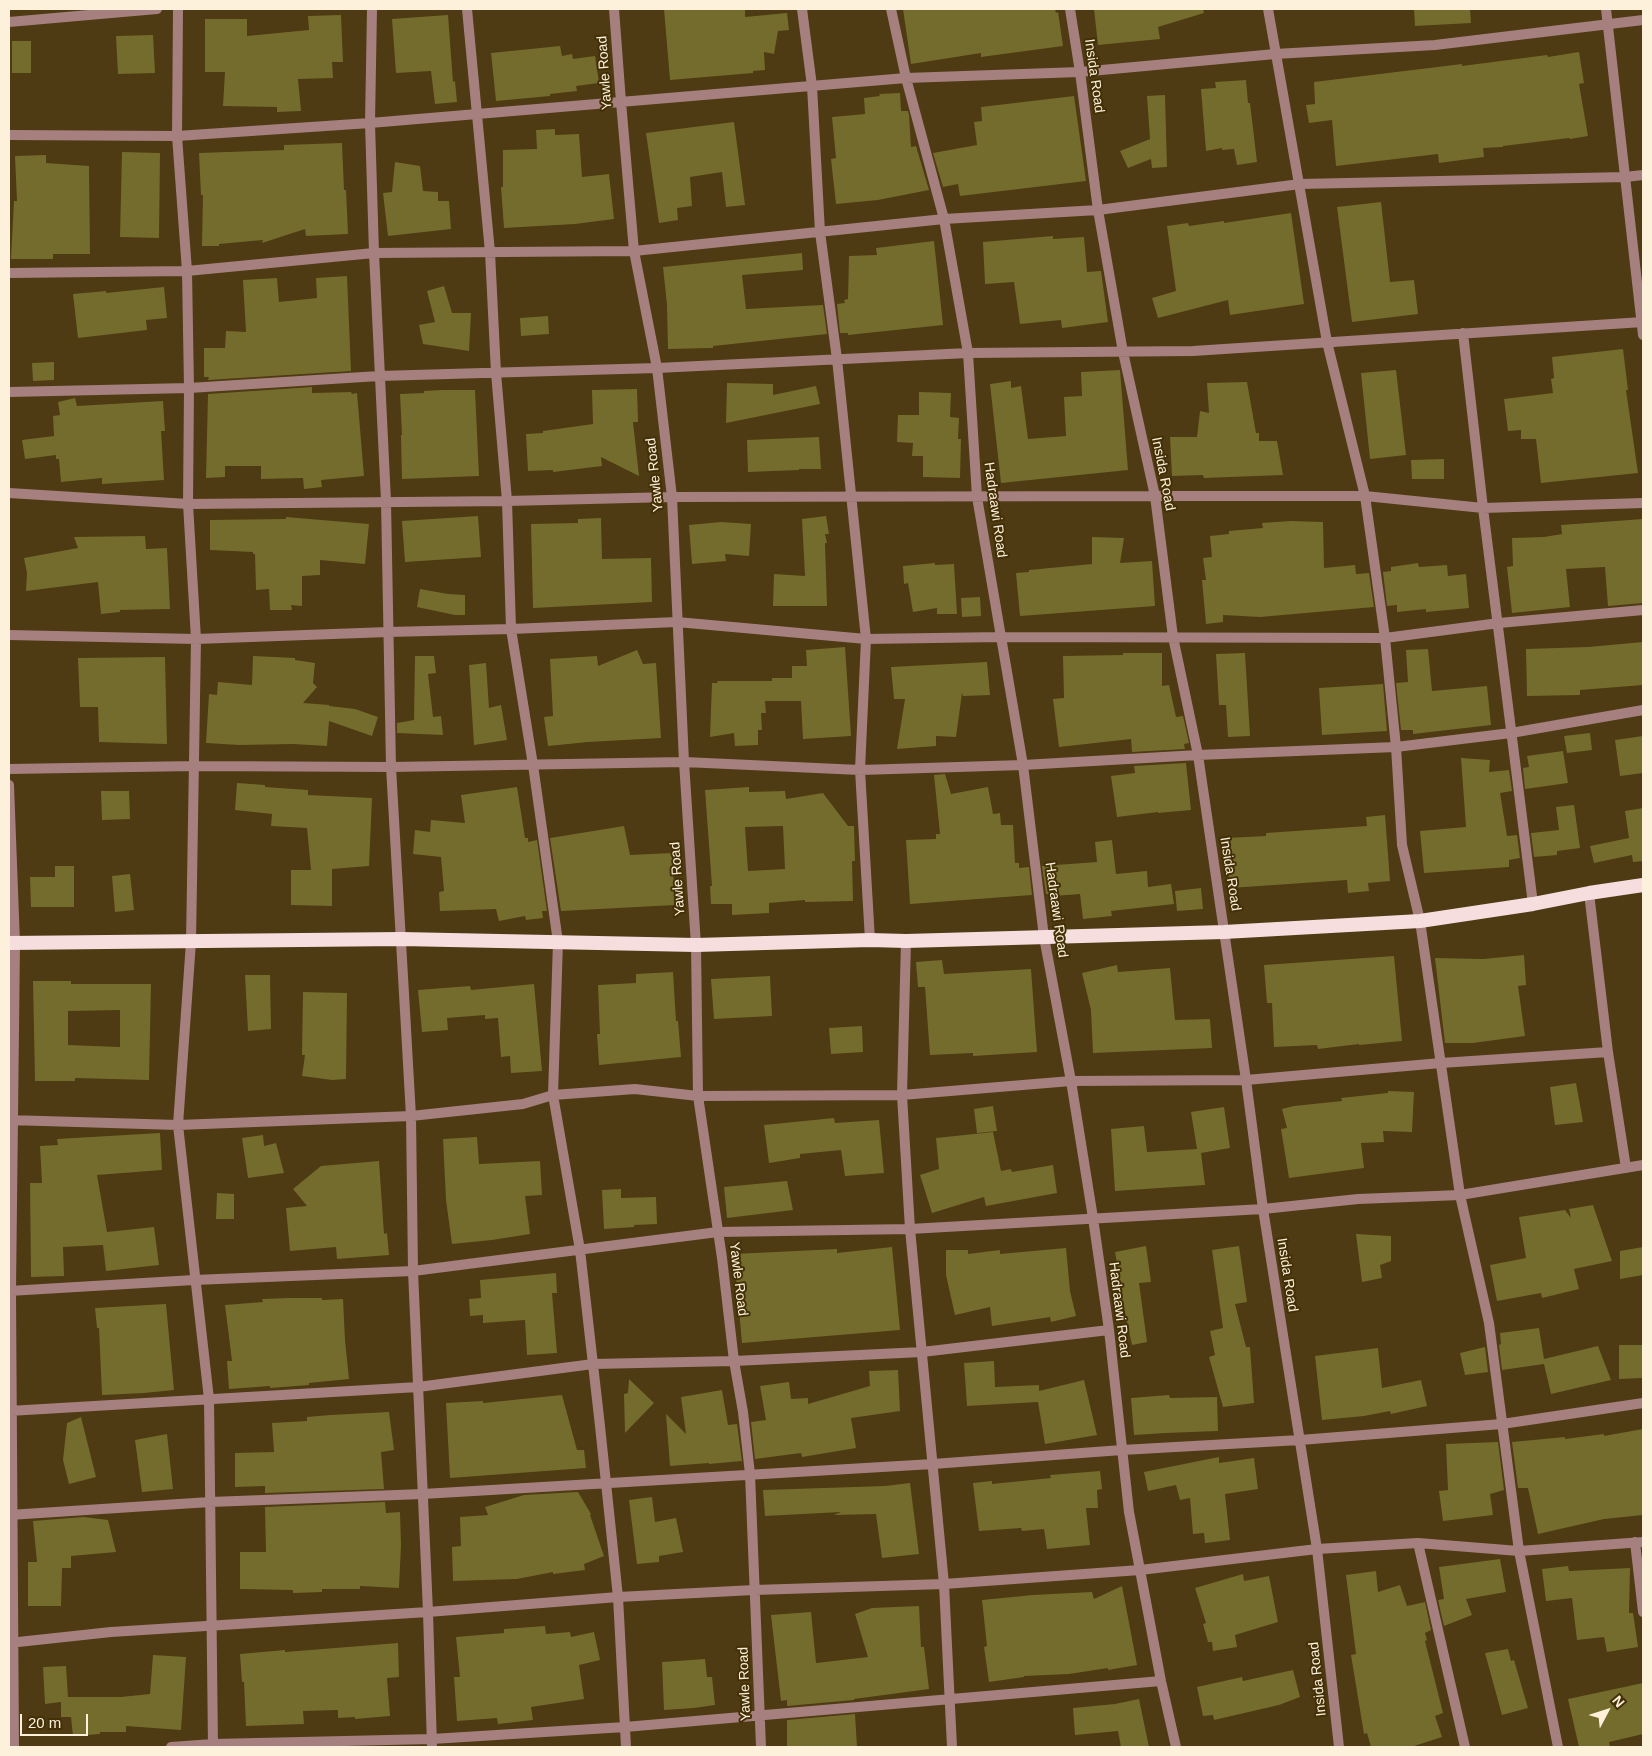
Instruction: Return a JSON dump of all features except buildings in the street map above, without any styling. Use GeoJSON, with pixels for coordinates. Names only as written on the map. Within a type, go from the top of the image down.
{"type":"FeatureCollection","features":[{"type":"Feature","properties":{"kind":"highway"},"geometry":{"type":"LineString","coordinates":[[12,943],[400,939],[696,945],[1224,932],[1420,921],[1643,885]]}},
{"type":"Feature","properties":{"kind":"street"},"geometry":{"type":"LineString","coordinates":[[9,22],[158,9]]}},
{"type":"Feature","properties":{"kind":"street"},"geometry":{"type":"LineString","coordinates":[[178,9],[177,136],[187,271],[188,504],[196,639],[191,942],[178,1125],[194,1280],[209,1399],[213,1746]]}},
{"type":"Feature","properties":{"kind":"street"},"geometry":{"type":"LineString","coordinates":[[372,9],[370,123],[379,376],[386,501],[390,767],[412,1116],[413,1271],[432,1743]]}},
{"type":"Feature","properties":{"kind":"street"},"geometry":{"type":"LineString","coordinates":[[467,9],[490,252],[496,373],[507,501],[511,629],[533,764],[558,942],[554,1095],[580,1250],[606,1483],[618,1597],[626,1747]]}},
{"type":"Feature","properties":{"kind":"street","name":"Yawle Road"},"geometry":{"type":"LineString","coordinates":[[614,9],[634,250],[657,368],[672,497],[684,762],[696,945],[698,1096],[718,1232],[734,1361],[743,1412],[750,1474],[761,1747]]}},
{"type":"Feature","properties":{"kind":"street"},"geometry":{"type":"LineString","coordinates":[[802,9],[812,86],[820,232],[836,359],[866,639],[860,770],[870,940]]}},
{"type":"Feature","properties":{"kind":"street","name":"Hadraawi Road"},"geometry":{"type":"LineString","coordinates":[[891,9],[906,78],[944,220],[968,353],[977,497],[1023,765],[1044,937],[1071,1081],[1093,1218],[1109,1330],[1129,1512],[1161,1681],[1176,1747]]}},
{"type":"Feature","properties":{"kind":"street","name":"Insida Road"},"geometry":{"type":"LineString","coordinates":[[1070,9],[1098,210],[1122,352],[1155,496],[1173,637],[1198,755],[1263,1209],[1317,1550],[1339,1747]]}},
{"type":"Feature","properties":{"kind":"street"},"geometry":{"type":"LineString","coordinates":[[1268,9],[1327,342],[1365,496],[1385,638],[1396,747],[1402,846],[1420,921],[1460,1195],[1489,1322],[1519,1551],[1558,1747]]}},
{"type":"Feature","properties":{"kind":"street"},"geometry":{"type":"LineString","coordinates":[[1606,9],[1643,335]]}},
{"type":"Feature","properties":{"kind":"street"},"geometry":{"type":"LineString","coordinates":[[9,135],[177,136],[370,123],[906,78],[1080,72],[1275,54],[1435,45],[1643,20]]}},
{"type":"Feature","properties":{"kind":"street"},"geometry":{"type":"LineString","coordinates":[[9,273],[187,271],[374,253],[634,250],[944,220],[1098,210],[1300,184],[1625,177],[1643,175]]}},
{"type":"Feature","properties":{"kind":"street"},"geometry":{"type":"LineString","coordinates":[[9,392],[189,388],[379,376],[657,368],[968,353],[1193,351],[1642,322]]}},
{"type":"Feature","properties":{"kind":"street"},"geometry":{"type":"LineString","coordinates":[[1463,333],[1533,904]]}},
{"type":"Feature","properties":{"kind":"street"},"geometry":{"type":"LineString","coordinates":[[9,493],[188,504],[507,501],[672,497],[1155,496],[1365,496],[1483,508],[1643,503]]}},
{"type":"Feature","properties":{"kind":"street"},"geometry":{"type":"LineString","coordinates":[[9,635],[196,639],[677,622],[866,639],[1002,637],[1385,638],[1499,623],[1643,610]]}},
{"type":"Feature","properties":{"kind":"street"},"geometry":{"type":"LineString","coordinates":[[9,769],[195,766],[390,767],[684,762],[860,770],[1023,765],[1198,755],[1396,747],[1511,733],[1643,710]]}},
{"type":"Feature","properties":{"kind":"street"},"geometry":{"type":"LineString","coordinates":[[9,785],[12,943],[10,1120],[11,1643],[14,1747]]}},
{"type":"Feature","properties":{"kind":"street"},"geometry":{"type":"LineString","coordinates":[[1589,893],[1608,1052],[1626,1168]]}},
{"type":"Feature","properties":{"kind":"street"},"geometry":{"type":"LineString","coordinates":[[906,941],[902,1095],[910,1229],[944,1584],[952,1747]]}},
{"type":"Feature","properties":{"kind":"street"},"geometry":{"type":"LineString","coordinates":[[10,1120],[178,1125],[412,1116],[523,1104],[554,1095],[636,1089],[698,1096],[902,1095],[1071,1081],[1246,1080],[1440,1063],[1608,1052]]}},
{"type":"Feature","properties":{"kind":"street"},"geometry":{"type":"LineString","coordinates":[[10,1291],[194,1280],[413,1271],[718,1232],[910,1229],[1263,1209],[1358,1199],[1460,1195],[1643,1165]]}},
{"type":"Feature","properties":{"kind":"street"},"geometry":{"type":"LineString","coordinates":[[10,1411],[418,1387],[592,1364],[734,1361],[922,1352],[1109,1330]]}},
{"type":"Feature","properties":{"kind":"street"},"geometry":{"type":"LineString","coordinates":[[11,1515],[210,1502],[423,1494],[1300,1440],[1502,1424],[1643,1403]]}},
{"type":"Feature","properties":{"kind":"street"},"geometry":{"type":"LineString","coordinates":[[11,1643],[111,1632],[428,1612],[618,1597],[754,1590],[944,1584],[1140,1570],[1317,1550],[1418,1543],[1519,1551],[1639,1542],[1643,1612]]}},
{"type":"Feature","properties":{"kind":"street"},"geometry":{"type":"LineString","coordinates":[[1418,1543],[1465,1747]]}},
{"type":"Feature","properties":{"kind":"street"},"geometry":{"type":"LineString","coordinates":[[171,1747],[432,1743],[1161,1681]]}}]}
